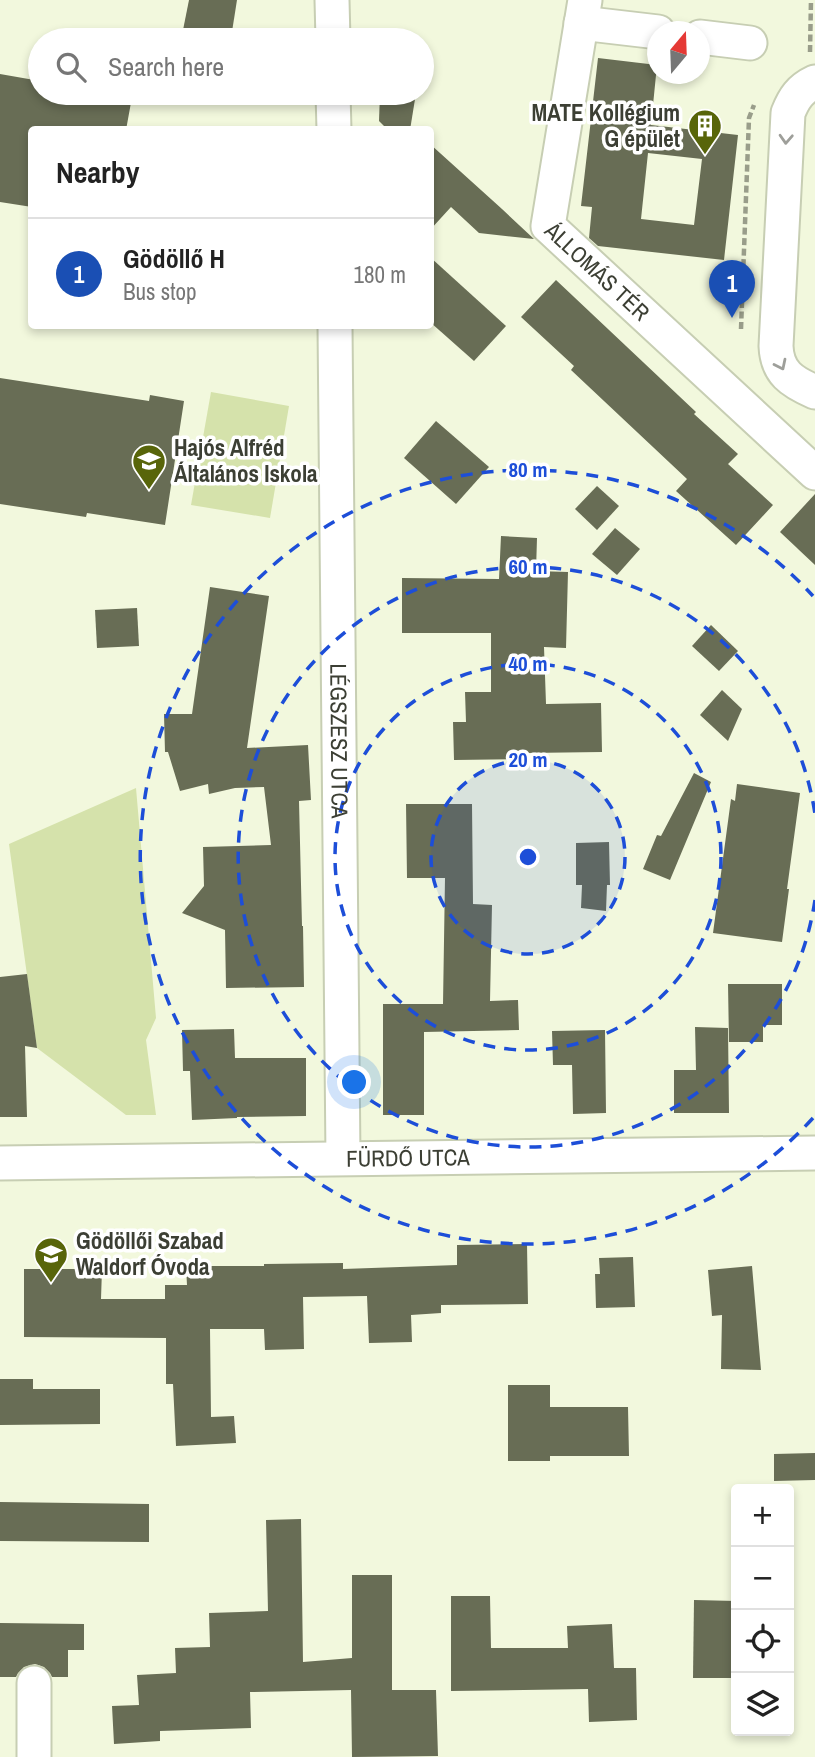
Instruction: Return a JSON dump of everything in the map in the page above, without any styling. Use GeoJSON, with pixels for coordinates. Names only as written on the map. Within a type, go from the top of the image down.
{"type":"FeatureCollection","features":[{"type":"Feature","properties":{"kind":"street"},"geometry":{"type":"LineString","coordinates":[[332,0],[333,28]]}},
{"type":"Feature","properties":{"kind":"street"},"geometry":{"type":"LineString","coordinates":[[583,12],[647,29]]}},
{"type":"Feature","properties":{"kind":"street","name":"ÁLLOMÁS TÉR"},"geometry":{"type":"LineString","coordinates":[[583,12],[548,226],[815,472]]}},
{"type":"Feature","properties":{"kind":"street"},"geometry":{"type":"LineString","coordinates":[[710,38],[750,43]]}},
{"type":"Feature","properties":{"kind":"street"},"geometry":{"type":"LineString","coordinates":[[812,73],[788,113],[776,357],[787,376],[815,392]]}},
{"type":"Feature","properties":{"kind":"street"},"geometry":{"type":"LineString","coordinates":[[333,105],[334,126]]}},
{"type":"Feature","properties":{"kind":"street","name":"LÉGSZESZ UTCA"},"geometry":{"type":"LineString","coordinates":[[335,329],[343,1158]]}},
{"type":"Feature","properties":{"kind":"street","name":"FÜRDŐ UTCA"},"geometry":{"type":"LineString","coordinates":[[0,1163],[815,1153]]}},
{"type":"Feature","properties":{"kind":"street"},"geometry":{"type":"LineString","coordinates":[[34,1683],[34,1757]]}},
{"type":"Feature","properties":{"kind":"path"},"geometry":{"type":"LineString","coordinates":[[811,0],[812,73]]}},
{"type":"Feature","properties":{"kind":"green space"},"geometry":{"type":"Polygon","coordinates":[[[211,392],[289,406],[270,518],[191,505],[211,392]]]}},
{"type":"Feature","properties":{"kind":"green space"},"geometry":{"type":"Polygon","coordinates":[[[136,788],[156,1018],[146,1040],[156,1115],[126,1115],[37,1048],[9,844],[136,788]]]}},
{"type":"Feature","properties":{"kind":"building"},"geometry":{"type":"Polygon","coordinates":[[[189,0],[237,0],[233,28],[183,28],[189,0]]]}},
{"type":"Feature","properties":{"kind":"building","name":"MATE Kollégium G épület"},"geometry":{"type":"Polygon","coordinates":[[[598,58],[647,64],[647,84],[655,84],[651,125],[738,135],[724,260],[598,246],[589,238],[592,207],[581,206],[598,58]],[[648,153],[641,219],[694,225],[702,159],[648,153]]]}},
{"type":"Feature","properties":{"kind":"building"},"geometry":{"type":"Polygon","coordinates":[[[0,74],[28,79],[28,105],[131,105],[127,126],[28,126],[28,206],[0,202],[0,74]]]}},
{"type":"Feature","properties":{"kind":"building"},"geometry":{"type":"Polygon","coordinates":[[[380,105],[414,105],[411,126],[384,126],[379,121],[380,105]]]}},
{"type":"Feature","properties":{"kind":"building"},"geometry":{"type":"Polygon","coordinates":[[[434,148],[534,239],[479,233],[451,207],[434,226],[434,148]]]}},
{"type":"Feature","properties":{"kind":"building"},"geometry":{"type":"Polygon","coordinates":[[[434,261],[506,326],[474,361],[434,326],[434,261]]]}},
{"type":"Feature","properties":{"kind":"building"},"geometry":{"type":"Polygon","coordinates":[[[556,280],[738,454],[728,464],[773,505],[736,545],[676,491],[687,479],[571,370],[574,366],[521,317],[556,280]]]}},
{"type":"Feature","properties":{"kind":"building"},"geometry":{"type":"Polygon","coordinates":[[[0,378],[149,401],[150,395],[184,401],[165,525],[0,504],[0,378]]]}},
{"type":"Feature","properties":{"kind":"building"},"geometry":{"type":"Polygon","coordinates":[[[436,421],[489,467],[456,504],[404,458],[436,421]]]}},
{"type":"Feature","properties":{"kind":"building"},"geometry":{"type":"Polygon","coordinates":[[[597,486],[619,506],[597,530],[575,509],[597,486]]]}},
{"type":"Feature","properties":{"kind":"building"},"geometry":{"type":"Polygon","coordinates":[[[815,494],[815,565],[780,532],[815,494]]]}},
{"type":"Feature","properties":{"kind":"building"},"geometry":{"type":"Polygon","coordinates":[[[615,528],[640,549],[617,575],[592,554],[615,528]]]}},
{"type":"Feature","properties":{"kind":"building"},"geometry":{"type":"Polygon","coordinates":[[[501,536],[537,538],[536,571],[568,572],[566,648],[544,647],[546,704],[601,703],[602,752],[527,753],[527,759],[454,760],[453,722],[466,722],[465,692],[491,692],[491,633],[402,633],[402,578],[499,579],[501,536]]]}},
{"type":"Feature","properties":{"kind":"building"},"geometry":{"type":"Polygon","coordinates":[[[210,587],[269,596],[247,748],[308,745],[311,800],[299,801],[304,987],[226,988],[225,930],[182,913],[204,886],[203,847],[271,845],[264,787],[235,788],[209,794],[208,784],[180,791],[168,752],[165,752],[164,714],[192,714],[210,587]]]}},
{"type":"Feature","properties":{"kind":"building"},"geometry":{"type":"Polygon","coordinates":[[[137,608],[139,646],[97,648],[95,610],[137,608]]]}},
{"type":"Feature","properties":{"kind":"building"},"geometry":{"type":"Polygon","coordinates":[[[711,625],[738,651],[719,671],[692,646],[711,625]]]}},
{"type":"Feature","properties":{"kind":"building"},"geometry":{"type":"Polygon","coordinates":[[[722,690],[742,709],[728,741],[700,715],[722,690]]]}},
{"type":"Feature","properties":{"kind":"building"},"geometry":{"type":"Polygon","coordinates":[[[694,773],[711,782],[670,880],[643,869],[657,835],[661,836],[694,773]]]}},
{"type":"Feature","properties":{"kind":"building"},"geometry":{"type":"Polygon","coordinates":[[[737,784],[800,793],[782,942],[713,933],[731,799],[735,801],[737,784]]]}},
{"type":"Feature","properties":{"kind":"building"},"geometry":{"type":"Polygon","coordinates":[[[406,804],[472,804],[473,904],[492,905],[490,1001],[518,1000],[519,1030],[424,1032],[424,1115],[383,1115],[383,1004],[443,1004],[445,878],[407,878],[406,804]]]}},
{"type":"Feature","properties":{"kind":"building"},"geometry":{"type":"Polygon","coordinates":[[[609,842],[610,885],[607,885],[606,911],[581,908],[582,885],[576,885],[576,843],[609,842]]]}},
{"type":"Feature","properties":{"kind":"building"},"geometry":{"type":"Polygon","coordinates":[[[27,974],[37,1048],[25,1046],[27,1117],[0,1117],[0,977],[27,974]]]}},
{"type":"Feature","properties":{"kind":"building"},"geometry":{"type":"Polygon","coordinates":[[[728,984],[782,984],[782,1025],[763,1025],[763,1042],[729,1042],[728,984]]]}},
{"type":"Feature","properties":{"kind":"building"},"geometry":{"type":"Polygon","coordinates":[[[695,1027],[728,1028],[729,1113],[674,1113],[674,1070],[696,1070],[695,1027]]]}},
{"type":"Feature","properties":{"kind":"building"},"geometry":{"type":"Polygon","coordinates":[[[234,1029],[235,1058],[306,1058],[306,1116],[192,1120],[190,1071],[183,1071],[182,1030],[234,1029]]]}},
{"type":"Feature","properties":{"kind":"building"},"geometry":{"type":"Polygon","coordinates":[[[605,1030],[606,1113],[573,1114],[572,1065],[553,1065],[552,1031],[605,1030]]]}},
{"type":"Feature","properties":{"kind":"building"},"geometry":{"type":"Polygon","coordinates":[[[527,1244],[528,1304],[441,1305],[441,1313],[411,1315],[412,1342],[369,1343],[367,1296],[303,1297],[304,1349],[265,1350],[264,1329],[210,1329],[211,1417],[234,1416],[236,1443],[176,1446],[173,1384],[166,1384],[166,1338],[24,1337],[24,1269],[102,1269],[101,1299],[165,1299],[165,1285],[187,1285],[186,1266],[343,1263],[343,1269],[457,1265],[457,1245],[527,1244]]]}},
{"type":"Feature","properties":{"kind":"building"},"geometry":{"type":"Polygon","coordinates":[[[633,1257],[635,1307],[596,1308],[595,1274],[600,1274],[599,1258],[633,1257]]]}},
{"type":"Feature","properties":{"kind":"building"},"geometry":{"type":"Polygon","coordinates":[[[752,1266],[761,1370],[721,1369],[722,1315],[712,1316],[708,1270],[752,1266]]]}},
{"type":"Feature","properties":{"kind":"building"},"geometry":{"type":"Polygon","coordinates":[[[0,1379],[33,1379],[33,1389],[100,1389],[100,1424],[0,1425],[0,1379]]]}},
{"type":"Feature","properties":{"kind":"building"},"geometry":{"type":"Polygon","coordinates":[[[508,1385],[550,1385],[550,1407],[628,1407],[629,1456],[550,1456],[550,1461],[508,1461],[508,1385]]]}},
{"type":"Feature","properties":{"kind":"building"},"geometry":{"type":"Polygon","coordinates":[[[815,1453],[815,1480],[774,1481],[774,1454],[815,1453]]]}},
{"type":"Feature","properties":{"kind":"building"},"geometry":{"type":"Polygon","coordinates":[[[0,1502],[149,1504],[149,1542],[0,1541],[0,1502]]]}},
{"type":"Feature","properties":{"kind":"building"},"geometry":{"type":"Polygon","coordinates":[[[301,1519],[303,1662],[352,1658],[352,1575],[392,1575],[392,1690],[436,1690],[438,1756],[352,1757],[351,1690],[250,1692],[251,1728],[160,1731],[160,1741],[114,1744],[112,1706],[139,1705],[137,1675],[176,1673],[175,1648],[210,1647],[209,1613],[268,1611],[266,1520],[301,1519]]]}},
{"type":"Feature","properties":{"kind":"building"},"geometry":{"type":"Polygon","coordinates":[[[451,1596],[490,1596],[491,1648],[568,1648],[567,1626],[612,1624],[614,1668],[636,1668],[637,1720],[589,1722],[588,1689],[451,1691],[451,1596]]]}},
{"type":"Feature","properties":{"kind":"building"},"geometry":{"type":"Polygon","coordinates":[[[694,1600],[731,1601],[731,1678],[693,1678],[694,1600]]]}},
{"type":"Feature","properties":{"kind":"building"},"geometry":{"type":"Polygon","coordinates":[[[0,1623],[84,1624],[84,1650],[68,1650],[68,1677],[52,1677],[44,1667],[35,1664],[24,1667],[16,1677],[0,1677],[0,1623]]]}},
{"type":"Feature","properties":{"kind":"place","name":"MATE Kollégium G épület"},"geometry":{"type":"Point","coordinates":[705,156]}},
{"type":"Feature","properties":{"kind":"place","name":"Gödöllő H"},"geometry":{"type":"Point","coordinates":[732,318]}},
{"type":"Feature","properties":{"kind":"place","name":"Hajós Alfréd Általános Iskola"},"geometry":{"type":"Point","coordinates":[149,491]}},
{"type":"Feature","properties":{"kind":"place","name":"Gödöllői Szabad Waldorf Óvoda"},"geometry":{"type":"Point","coordinates":[51,1284]}}]}
